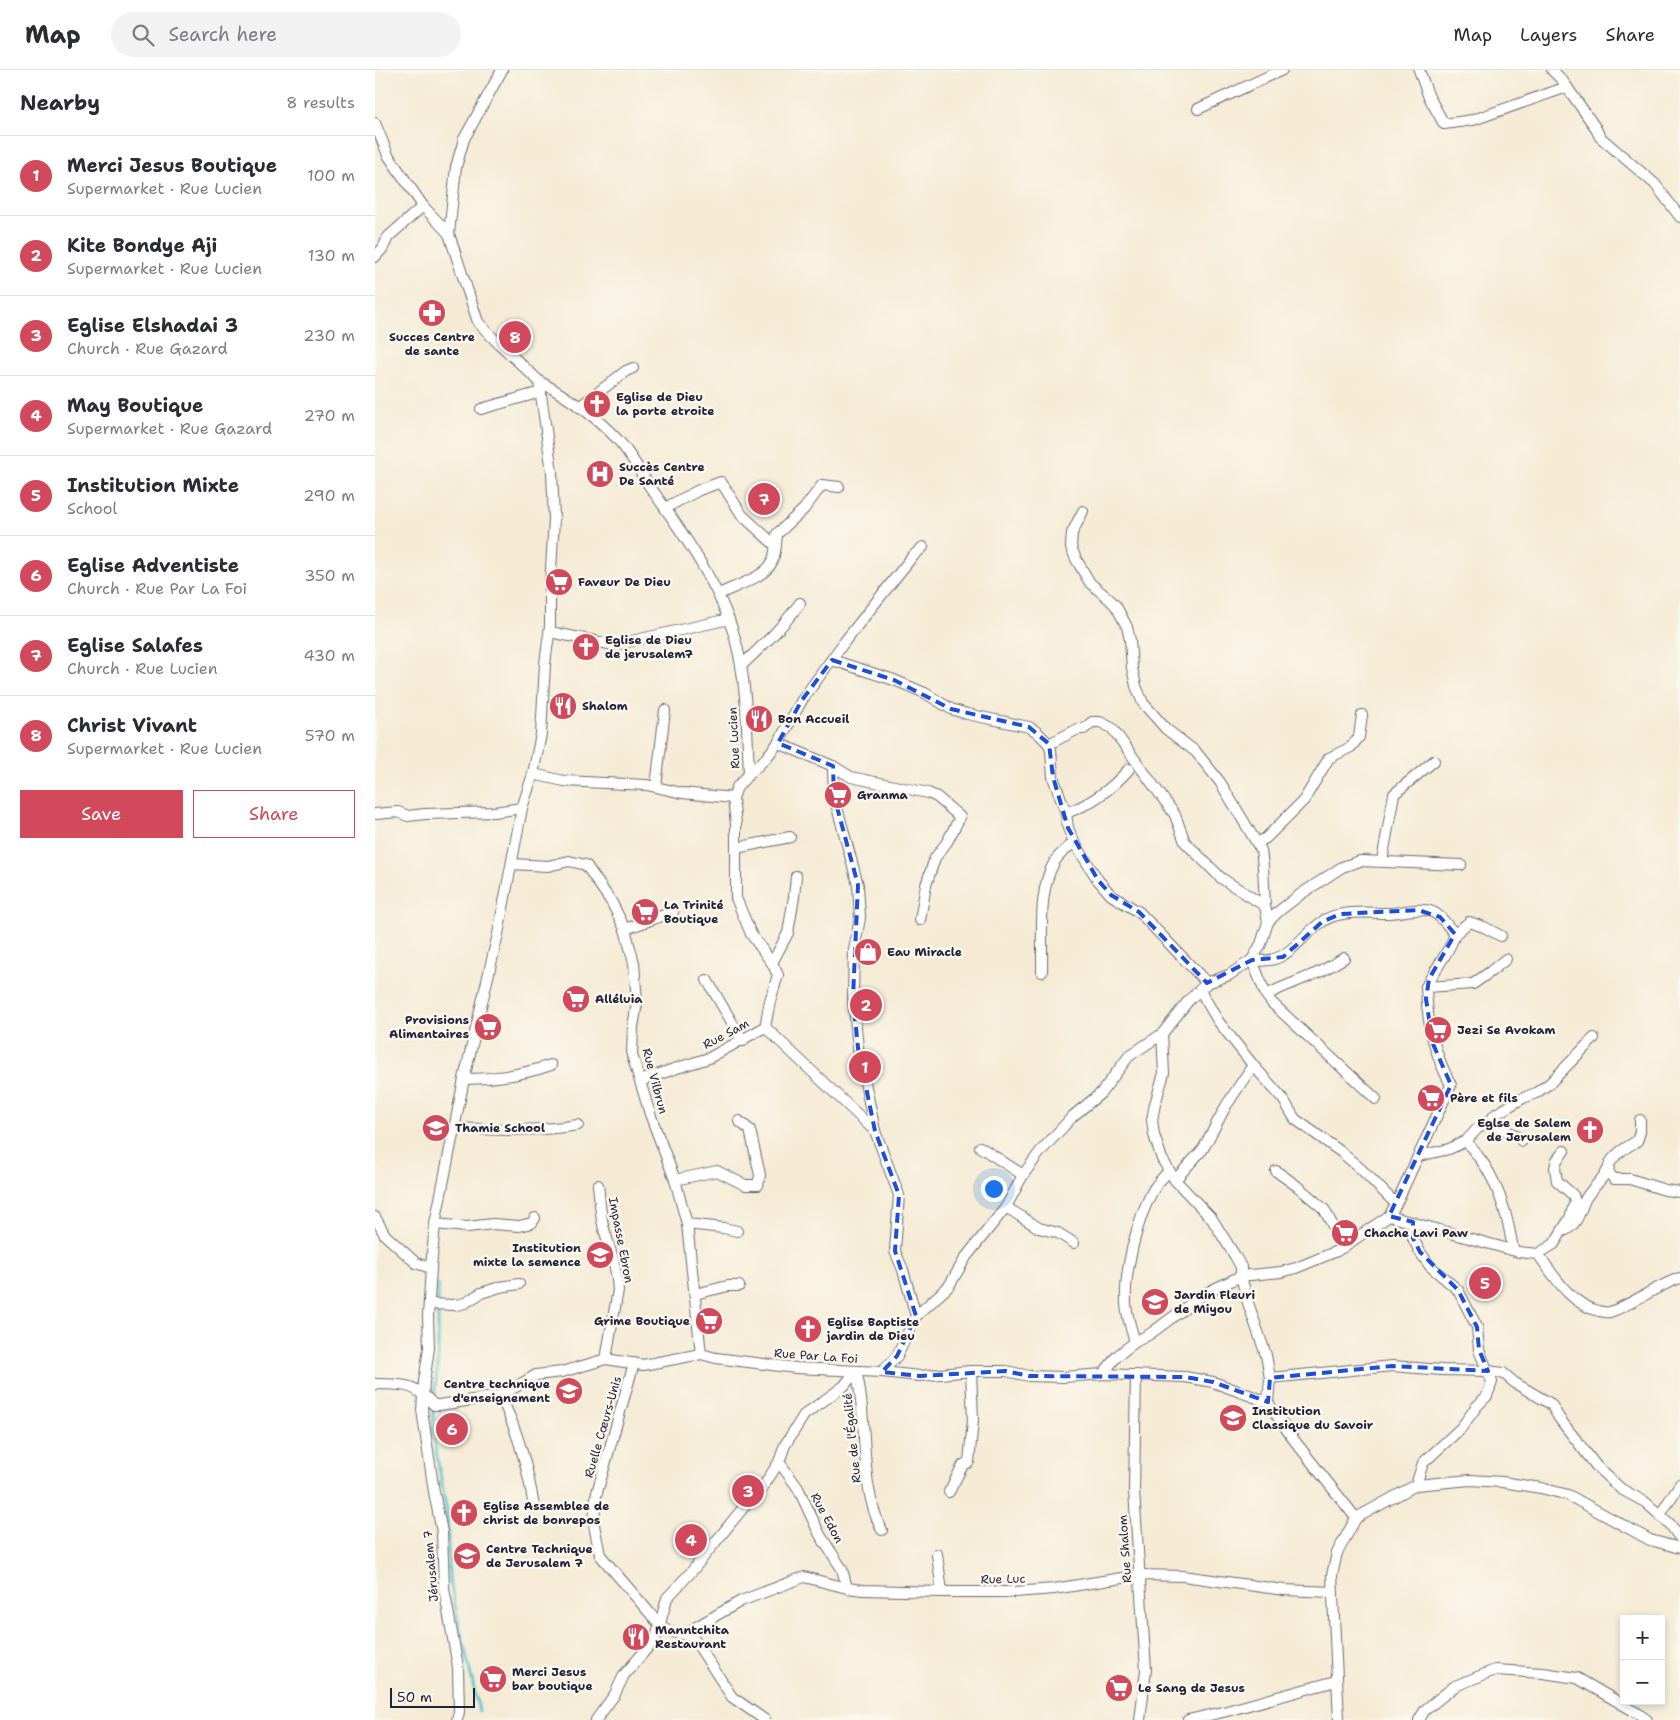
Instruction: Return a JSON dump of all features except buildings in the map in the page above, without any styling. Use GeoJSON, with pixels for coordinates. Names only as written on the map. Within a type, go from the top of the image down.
{"type":"FeatureCollection","features":[{"type":"Feature","properties":{"kind":"street"},"geometry":{"type":"LineString","coordinates":[[449,234],[456,167],[464,139],[502,70]]}},
{"type":"Feature","properties":{"kind":"street"},"geometry":{"type":"LineString","coordinates":[[1198,109],[1282,70]]}},
{"type":"Feature","properties":{"kind":"street"},"geometry":{"type":"LineString","coordinates":[[1419,70],[1428,95],[1444,124],[1473,120],[1567,87]]}},
{"type":"Feature","properties":{"kind":"street"},"geometry":{"type":"LineString","coordinates":[[1552,70],[1567,87],[1600,137],[1655,184],[1680,217]]}},
{"type":"Feature","properties":{"kind":"street"},"geometry":{"type":"LineString","coordinates":[[375,123],[388,155],[423,206],[449,234]]}},
{"type":"Feature","properties":{"kind":"street"},"geometry":{"type":"LineString","coordinates":[[375,257],[389,237],[423,206]]}},
{"type":"Feature","properties":{"kind":"street","name":"Rue Lucien"},"geometry":{"type":"LineString","coordinates":[[449,234],[479,322],[540,387],[556,390],[619,441],[665,508],[719,594],[729,619],[741,666],[749,774],[737,787],[733,798]]}},
{"type":"Feature","properties":{"kind":"street"},"geometry":{"type":"LineString","coordinates":[[579,407],[626,371],[633,368]]}},
{"type":"Feature","properties":{"kind":"street"},"geometry":{"type":"LineString","coordinates":[[481,409],[540,387]]}},
{"type":"Feature","properties":{"kind":"street","name":"Jérusalem 7"},"geometry":{"type":"LineString","coordinates":[[458,1716],[458,1667],[444,1588],[442,1532],[422,1410],[423,1393],[429,1348],[429,1304],[435,1224],[464,1079],[498,934],[522,808],[533,774],[541,734],[549,632],[554,519],[552,472],[540,387]]}},
{"type":"Feature","properties":{"kind":"street"},"geometry":{"type":"LineString","coordinates":[[665,508],[691,494],[721,482],[743,515],[776,546]]}},
{"type":"Feature","properties":{"kind":"street"},"geometry":{"type":"LineString","coordinates":[[719,594],[760,575],[772,564],[777,534],[804,510],[822,485],[839,487]]}},
{"type":"Feature","properties":{"kind":"street"},"geometry":{"type":"LineString","coordinates":[[882,1372],[897,1356],[916,1316],[949,1286],[966,1257],[1006,1207],[1023,1175],[1040,1152],[1073,1116],[1101,1093],[1129,1056],[1162,1034],[1189,1000],[1204,987],[1229,975],[1252,960],[1261,944],[1268,922],[1261,850],[1220,782],[1196,752],[1166,729],[1143,703],[1134,677],[1127,627],[1116,606],[1090,583],[1076,559],[1071,547],[1072,533],[1083,512]]}},
{"type":"Feature","properties":{"kind":"street"},"geometry":{"type":"LineString","coordinates":[[749,774],[767,758],[778,743],[802,700],[912,557],[923,547]]}},
{"type":"Feature","properties":{"kind":"street"},"geometry":{"type":"LineString","coordinates":[[741,666],[783,624],[800,603]]}},
{"type":"Feature","properties":{"kind":"street"},"geometry":{"type":"LineString","coordinates":[[549,632],[614,645],[729,619]]}},
{"type":"Feature","properties":{"kind":"street"},"geometry":{"type":"LineString","coordinates":[[832,660],[894,680],[925,694],[951,709],[1029,727],[1037,732],[1049,744],[1051,750],[1053,777],[1066,813],[1068,828],[1074,842],[1098,880],[1111,895],[1139,912],[1204,987],[1218,1021],[1283,1099],[1295,1118],[1361,1168],[1396,1204]]}},
{"type":"Feature","properties":{"kind":"street"},"geometry":{"type":"LineString","coordinates":[[656,787],[665,710]]}},
{"type":"Feature","properties":{"kind":"street"},"geometry":{"type":"LineString","coordinates":[[1257,843],[1266,838],[1304,800],[1329,758],[1351,747],[1359,737],[1362,715]]}},
{"type":"Feature","properties":{"kind":"street"},"geometry":{"type":"LineString","coordinates":[[1049,744],[1078,729],[1084,729],[1092,722],[1100,722],[1112,728],[1175,815],[1185,842],[1221,878],[1265,906]]}},
{"type":"Feature","properties":{"kind":"street"},"geometry":{"type":"LineString","coordinates":[[778,743],[833,766],[851,777],[928,793],[937,797],[960,817],[947,842],[935,858],[926,885],[920,920]]}},
{"type":"Feature","properties":{"kind":"street"},"geometry":{"type":"LineString","coordinates":[[1382,860],[1394,794],[1434,762]]}},
{"type":"Feature","properties":{"kind":"street"},"geometry":{"type":"LineString","coordinates":[[833,766],[834,796],[858,885],[860,918],[855,950],[853,997],[858,1048],[875,1131],[899,1195],[895,1251],[903,1270],[916,1316]]}},
{"type":"Feature","properties":{"kind":"street"},"geometry":{"type":"LineString","coordinates":[[1066,813],[1084,807],[1108,790],[1129,769]]}},
{"type":"Feature","properties":{"kind":"street"},"geometry":{"type":"LineString","coordinates":[[533,774],[565,781],[647,785],[682,793],[733,798],[736,824],[736,898],[751,934],[772,963],[778,975],[765,1027],[875,1131]]}},
{"type":"Feature","properties":{"kind":"street"},"geometry":{"type":"LineString","coordinates":[[375,814],[398,812],[408,816],[522,808]]}},
{"type":"Feature","properties":{"kind":"street"},"geometry":{"type":"LineString","coordinates":[[736,848],[790,837]]}},
{"type":"Feature","properties":{"kind":"street"},"geometry":{"type":"LineString","coordinates":[[1042,972],[1043,909],[1046,883],[1055,861],[1074,842]]}},
{"type":"Feature","properties":{"kind":"street"},"geometry":{"type":"LineString","coordinates":[[1268,922],[1286,905],[1342,867],[1360,861],[1382,860],[1461,865]]}},
{"type":"Feature","properties":{"kind":"street","name":"Rue Vilbrun"},"geometry":{"type":"LineString","coordinates":[[512,864],[548,866],[569,861],[586,865],[612,903],[625,929],[635,970],[637,1003],[633,1027],[632,1055],[650,1114],[675,1180],[687,1224],[701,1354]]}},
{"type":"Feature","properties":{"kind":"street"},"geometry":{"type":"LineString","coordinates":[[772,963],[788,933],[796,876]]}},
{"type":"Feature","properties":{"kind":"street"},"geometry":{"type":"LineString","coordinates":[[1252,960],[1261,962],[1283,957],[1322,922],[1340,914],[1355,912],[1431,911],[1455,934]]}},
{"type":"Feature","properties":{"kind":"street"},"geometry":{"type":"LineString","coordinates":[[625,929],[673,912]]}},
{"type":"Feature","properties":{"kind":"street"},"geometry":{"type":"LineString","coordinates":[[1103,1374],[1117,1356],[1204,1294],[1241,1276],[1281,1272],[1295,1268],[1344,1247],[1389,1216],[1451,1085],[1439,1063],[1433,1044],[1426,987],[1452,945],[1455,934],[1469,922],[1485,927],[1501,936]]}},
{"type":"Feature","properties":{"kind":"street"},"geometry":{"type":"LineString","coordinates":[[1266,995],[1321,971],[1345,958]]}},
{"type":"Feature","properties":{"kind":"street"},"geometry":{"type":"LineString","coordinates":[[1426,987],[1452,987],[1473,984],[1506,959]]}},
{"type":"Feature","properties":{"kind":"street"},"geometry":{"type":"LineString","coordinates":[[1252,960],[1266,995],[1292,1022],[1376,1099]]}},
{"type":"Feature","properties":{"kind":"street"},"geometry":{"type":"LineString","coordinates":[[707,980],[743,1041]]}},
{"type":"Feature","properties":{"kind":"street","name":"Rue Sam"},"geometry":{"type":"LineString","coordinates":[[640,1081],[674,1068],[709,1058],[743,1041],[765,1027]]}},
{"type":"Feature","properties":{"kind":"street"},"geometry":{"type":"LineString","coordinates":[[1162,1034],[1164,1074],[1152,1120],[1154,1135],[1162,1159],[1172,1175],[1212,1219],[1241,1267],[1241,1276],[1248,1303],[1267,1355],[1270,1378],[1268,1402],[1294,1440],[1356,1518]]}},
{"type":"Feature","properties":{"kind":"street"},"geometry":{"type":"LineString","coordinates":[[1419,1156],[1449,1149],[1466,1141],[1477,1129],[1496,1114],[1543,1088],[1595,1038]]}},
{"type":"Feature","properties":{"kind":"street"},"geometry":{"type":"LineString","coordinates":[[464,1079],[486,1079],[529,1072],[551,1065]]}},
{"type":"Feature","properties":{"kind":"street"},"geometry":{"type":"LineString","coordinates":[[1135,1342],[1126,1304],[1127,1278],[1137,1229],[1152,1190],[1203,1149],[1226,1106],[1253,1065]]}},
{"type":"Feature","properties":{"kind":"street"},"geometry":{"type":"LineString","coordinates":[[1559,1234],[1573,1226],[1578,1220],[1581,1209],[1611,1162],[1619,1153],[1637,1141],[1640,1132],[1640,1120]]}},
{"type":"Feature","properties":{"kind":"street"},"geometry":{"type":"LineString","coordinates":[[675,1180],[717,1170],[745,1185],[758,1185],[760,1175],[750,1130],[739,1121]]}},
{"type":"Feature","properties":{"kind":"street"},"geometry":{"type":"LineString","coordinates":[[1488,1122],[1515,1135],[1522,1141]]}},
{"type":"Feature","properties":{"kind":"street"},"geometry":{"type":"LineString","coordinates":[[455,1128],[528,1131],[579,1125]]}},
{"type":"Feature","properties":{"kind":"street"},"geometry":{"type":"LineString","coordinates":[[1466,1141],[1486,1167],[1496,1187],[1510,1228],[1513,1250]]}},
{"type":"Feature","properties":{"kind":"street"},"geometry":{"type":"LineString","coordinates":[[980,1147],[1023,1175]]}},
{"type":"Feature","properties":{"kind":"street"},"geometry":{"type":"LineString","coordinates":[[1389,1216],[1513,1250],[1538,1254],[1554,1244],[1570,1218],[1575,1201],[1573,1196],[1557,1181],[1555,1168],[1557,1160],[1564,1151]]}},
{"type":"Feature","properties":{"kind":"street"},"geometry":{"type":"LineString","coordinates":[[1276,1171],[1324,1209],[1344,1247]]}},
{"type":"Feature","properties":{"kind":"street"},"geometry":{"type":"LineString","coordinates":[[1607,1171],[1614,1179],[1630,1179],[1665,1190],[1680,1192]]}},
{"type":"Feature","properties":{"kind":"street","name":"Impasse Ebron"},"geometry":{"type":"LineString","coordinates":[[598,1185],[604,1227],[613,1253],[618,1290],[606,1359]]}},
{"type":"Feature","properties":{"kind":"street"},"geometry":{"type":"LineString","coordinates":[[1006,1207],[1039,1228],[1058,1233],[1074,1243]]}},
{"type":"Feature","properties":{"kind":"street"},"geometry":{"type":"LineString","coordinates":[[375,1217],[385,1235],[416,1262],[431,1268]]}},
{"type":"Feature","properties":{"kind":"street"},"geometry":{"type":"LineString","coordinates":[[435,1224],[467,1227],[493,1224],[519,1226],[532,1223],[535,1218]]}},
{"type":"Feature","properties":{"kind":"street"},"geometry":{"type":"LineString","coordinates":[[1413,1222],[1413,1238],[1420,1252],[1431,1266],[1457,1290],[1477,1327],[1479,1350],[1492,1382],[1487,1396],[1461,1428],[1423,1463],[1416,1485]]}},
{"type":"Feature","properties":{"kind":"street"},"geometry":{"type":"LineString","coordinates":[[687,1224],[737,1231]]}},
{"type":"Feature","properties":{"kind":"street"},"geometry":{"type":"LineString","coordinates":[[1538,1254],[1562,1287],[1579,1302],[1595,1310],[1609,1313],[1680,1278]]}},
{"type":"Feature","properties":{"kind":"street"},"geometry":{"type":"LineString","coordinates":[[429,1304],[456,1305],[501,1287],[519,1284]]}},
{"type":"Feature","properties":{"kind":"street"},"geometry":{"type":"LineString","coordinates":[[695,1294],[728,1286],[739,1286]]}},
{"type":"Feature","properties":{"kind":"street","name":"Rue Par La Foi"},"geometry":{"type":"LineString","coordinates":[[375,1384],[413,1387],[439,1405],[500,1396],[537,1375],[563,1372],[606,1359],[643,1365],[701,1354],[715,1358],[796,1368],[882,1372],[920,1376],[971,1371],[1005,1371],[1034,1376],[1103,1374],[1185,1377],[1213,1382],[1268,1402]]}},
{"type":"Feature","properties":{"kind":"street","name":"Ruelle Cœurs-Unis"},"geometry":{"type":"LineString","coordinates":[[634,1363],[596,1496],[594,1525],[601,1555],[659,1625]]}},
{"type":"Feature","properties":{"kind":"street"},"geometry":{"type":"LineString","coordinates":[[1270,1378],[1392,1366],[1503,1373],[1515,1383],[1551,1404],[1585,1453],[1607,1477],[1621,1489],[1645,1502],[1670,1524],[1680,1538]]}},
{"type":"Feature","properties":{"kind":"street"},"geometry":{"type":"LineString","coordinates":[[598,1719],[615,1694],[624,1675],[656,1638],[667,1598],[692,1571],[743,1508],[761,1490],[779,1462],[785,1445],[804,1415],[844,1386],[856,1371]]}},
{"type":"Feature","properties":{"kind":"street","name":"Rue de l'Égalité"},"geometry":{"type":"LineString","coordinates":[[856,1371],[860,1389],[865,1465],[873,1508],[882,1530]]}},
{"type":"Feature","properties":{"kind":"street"},"geometry":{"type":"LineString","coordinates":[[949,1492],[963,1465],[969,1462],[973,1420],[971,1371]]}},
{"type":"Feature","properties":{"kind":"street","name":"Rue Shalom"},"geometry":{"type":"LineString","coordinates":[[1136,1375],[1134,1491],[1147,1670],[1140,1720]]}},
{"type":"Feature","properties":{"kind":"street"},"geometry":{"type":"LineString","coordinates":[[500,1396],[510,1416],[529,1478],[534,1507]]}},
{"type":"Feature","properties":{"kind":"street","name":"Rue Edon"},"geometry":{"type":"LineString","coordinates":[[779,1462],[798,1488],[820,1534],[842,1569],[847,1588]]}},
{"type":"Feature","properties":{"kind":"street"},"geometry":{"type":"LineString","coordinates":[[1339,1720],[1332,1592],[1332,1575],[1337,1553],[1356,1518],[1416,1485],[1470,1480],[1541,1488],[1568,1495],[1650,1540],[1680,1548]]}},
{"type":"Feature","properties":{"kind":"street"},"geometry":{"type":"LineString","coordinates":[[1659,1515],[1680,1484]]}},
{"type":"Feature","properties":{"kind":"street"},"geometry":{"type":"LineString","coordinates":[[937,1554],[942,1592]]}},
{"type":"Feature","properties":{"kind":"street","name":"Rue Luc"},"geometry":{"type":"LineString","coordinates":[[687,1636],[696,1627],[741,1601],[804,1577],[863,1590],[1014,1592],[1054,1589],[1140,1575],[1200,1577],[1284,1590],[1332,1592]]}},
{"type":"Feature","properties":{"kind":"street"},"geometry":{"type":"LineString","coordinates":[[659,1625],[669,1632],[694,1639],[732,1697],[765,1720]]}},
{"type":"Feature","properties":{"kind":"street"},"geometry":{"type":"LineString","coordinates":[[1419,1720],[1425,1710],[1455,1686],[1495,1670],[1543,1673],[1577,1678],[1647,1720]]}},
{"type":"Feature","properties":{"kind":"street"},"geometry":{"type":"LineString","coordinates":[[1188,1720],[1224,1716],[1336,1681]]}},
{"type":"Feature","properties":{"kind":"highlighted area"},"geometry":{"type":"Polygon","coordinates":[[[832,660],[894,680],[951,709],[1029,727],[1049,744],[1053,777],[1068,828],[1098,880],[1111,895],[1139,912],[1207,983],[1252,960],[1283,957],[1322,922],[1340,914],[1418,910],[1440,917],[1455,934],[1429,979],[1426,999],[1433,1044],[1451,1085],[1389,1216],[1413,1222],[1413,1238],[1420,1252],[1458,1290],[1477,1327],[1479,1350],[1488,1371],[1392,1366],[1270,1378],[1268,1402],[1213,1382],[1185,1377],[1029,1376],[1006,1371],[920,1376],[882,1372],[897,1356],[916,1316],[895,1251],[899,1195],[875,1131],[858,1048],[853,997],[858,885],[834,796],[833,766],[778,743],[802,700],[832,660]]]}},
{"type":"Feature","properties":{"kind":"waterway"},"geometry":{"type":"LineString","coordinates":[[434,1402],[438,1359],[438,1285]]}},
{"type":"Feature","properties":{"kind":"waterway"},"geometry":{"type":"LineString","coordinates":[[434,1408],[432,1429],[447,1512],[449,1578],[479,1711]]}},
{"type":"Feature","properties":{"kind":"place","name":"Succes Centre de sante"},"geometry":{"type":"Point","coordinates":[432,313]}},
{"type":"Feature","properties":{"kind":"place","name":"Christ Vivant"},"geometry":{"type":"Point","coordinates":[515,337]}},
{"type":"Feature","properties":{"kind":"place","name":"Eglise de Dieu la porte etroite"},"geometry":{"type":"Point","coordinates":[597,404]}},
{"type":"Feature","properties":{"kind":"place","name":"Succès Centre De Santé"},"geometry":{"type":"Point","coordinates":[600,474]}},
{"type":"Feature","properties":{"kind":"place","name":"Eglise Salafes"},"geometry":{"type":"Point","coordinates":[764,499]}},
{"type":"Feature","properties":{"kind":"place","name":"Faveur De Dieu"},"geometry":{"type":"Point","coordinates":[559,582]}},
{"type":"Feature","properties":{"kind":"place","name":"Eglise de Dieu de jerusalem7"},"geometry":{"type":"Point","coordinates":[586,647]}},
{"type":"Feature","properties":{"kind":"place","name":"Shalom"},"geometry":{"type":"Point","coordinates":[563,706]}},
{"type":"Feature","properties":{"kind":"place","name":"Bon Accueil"},"geometry":{"type":"Point","coordinates":[759,719]}},
{"type":"Feature","properties":{"kind":"place","name":"Granma"},"geometry":{"type":"Point","coordinates":[838,795]}},
{"type":"Feature","properties":{"kind":"place","name":"La Trinité Boutique"},"geometry":{"type":"Point","coordinates":[645,912]}},
{"type":"Feature","properties":{"kind":"place","name":"Eau Miracle"},"geometry":{"type":"Point","coordinates":[868,952]}},
{"type":"Feature","properties":{"kind":"place","name":"Alléluia"},"geometry":{"type":"Point","coordinates":[576,999]}},
{"type":"Feature","properties":{"kind":"place","name":"Kite Bondye Aji"},"geometry":{"type":"Point","coordinates":[866,1005]}},
{"type":"Feature","properties":{"kind":"place","name":"Provisions Alimentaires"},"geometry":{"type":"Point","coordinates":[488,1027]}},
{"type":"Feature","properties":{"kind":"place","name":"Jezi Se Avokam"},"geometry":{"type":"Point","coordinates":[1438,1030]}},
{"type":"Feature","properties":{"kind":"place","name":"Merci Jesus Boutique"},"geometry":{"type":"Point","coordinates":[865,1067]}},
{"type":"Feature","properties":{"kind":"place","name":"Père et fils"},"geometry":{"type":"Point","coordinates":[1431,1098]}},
{"type":"Feature","properties":{"kind":"place","name":"Thamie School"},"geometry":{"type":"Point","coordinates":[436,1128]}},
{"type":"Feature","properties":{"kind":"place","name":"Eglse de Salem de Jerusalem"},"geometry":{"type":"Point","coordinates":[1590,1130]}},
{"type":"Feature","properties":{"kind":"place","name":"Chache Lavi Paw"},"geometry":{"type":"Point","coordinates":[1345,1233]}},
{"type":"Feature","properties":{"kind":"place","name":"Institution mixte la semence"},"geometry":{"type":"Point","coordinates":[600,1255]}},
{"type":"Feature","properties":{"kind":"place","name":"Institution Mixte"},"geometry":{"type":"Point","coordinates":[1485,1283]}},
{"type":"Feature","properties":{"kind":"place","name":"Jardin Fleuri de Miyou"},"geometry":{"type":"Point","coordinates":[1155,1302]}},
{"type":"Feature","properties":{"kind":"place","name":"Grime Boutique"},"geometry":{"type":"Point","coordinates":[709,1321]}},
{"type":"Feature","properties":{"kind":"place","name":"Eglise Baptiste jardin de Dieu"},"geometry":{"type":"Point","coordinates":[808,1329]}},
{"type":"Feature","properties":{"kind":"place","name":"Centre technique d'enseignement"},"geometry":{"type":"Point","coordinates":[569,1391]}},
{"type":"Feature","properties":{"kind":"place","name":"Institution Classique du Savoir"},"geometry":{"type":"Point","coordinates":[1233,1418]}},
{"type":"Feature","properties":{"kind":"place","name":"Eglise Adventiste"},"geometry":{"type":"Point","coordinates":[452,1429]}},
{"type":"Feature","properties":{"kind":"place","name":"Eglise Elshadai 3"},"geometry":{"type":"Point","coordinates":[748,1491]}},
{"type":"Feature","properties":{"kind":"place","name":"Eglise Assemblee de christ de bonrepos"},"geometry":{"type":"Point","coordinates":[464,1513]}},
{"type":"Feature","properties":{"kind":"place","name":"May Boutique"},"geometry":{"type":"Point","coordinates":[691,1540]}},
{"type":"Feature","properties":{"kind":"place","name":"Centre Technique de Jerusalem 7"},"geometry":{"type":"Point","coordinates":[467,1556]}},
{"type":"Feature","properties":{"kind":"place","name":"Manntchita Restaurant"},"geometry":{"type":"Point","coordinates":[636,1637]}},
{"type":"Feature","properties":{"kind":"place","name":"Merci Jesus bar boutique"},"geometry":{"type":"Point","coordinates":[493,1679]}},
{"type":"Feature","properties":{"kind":"place","name":"Le Sang de Jesus"},"geometry":{"type":"Point","coordinates":[1119,1688]}}]}
